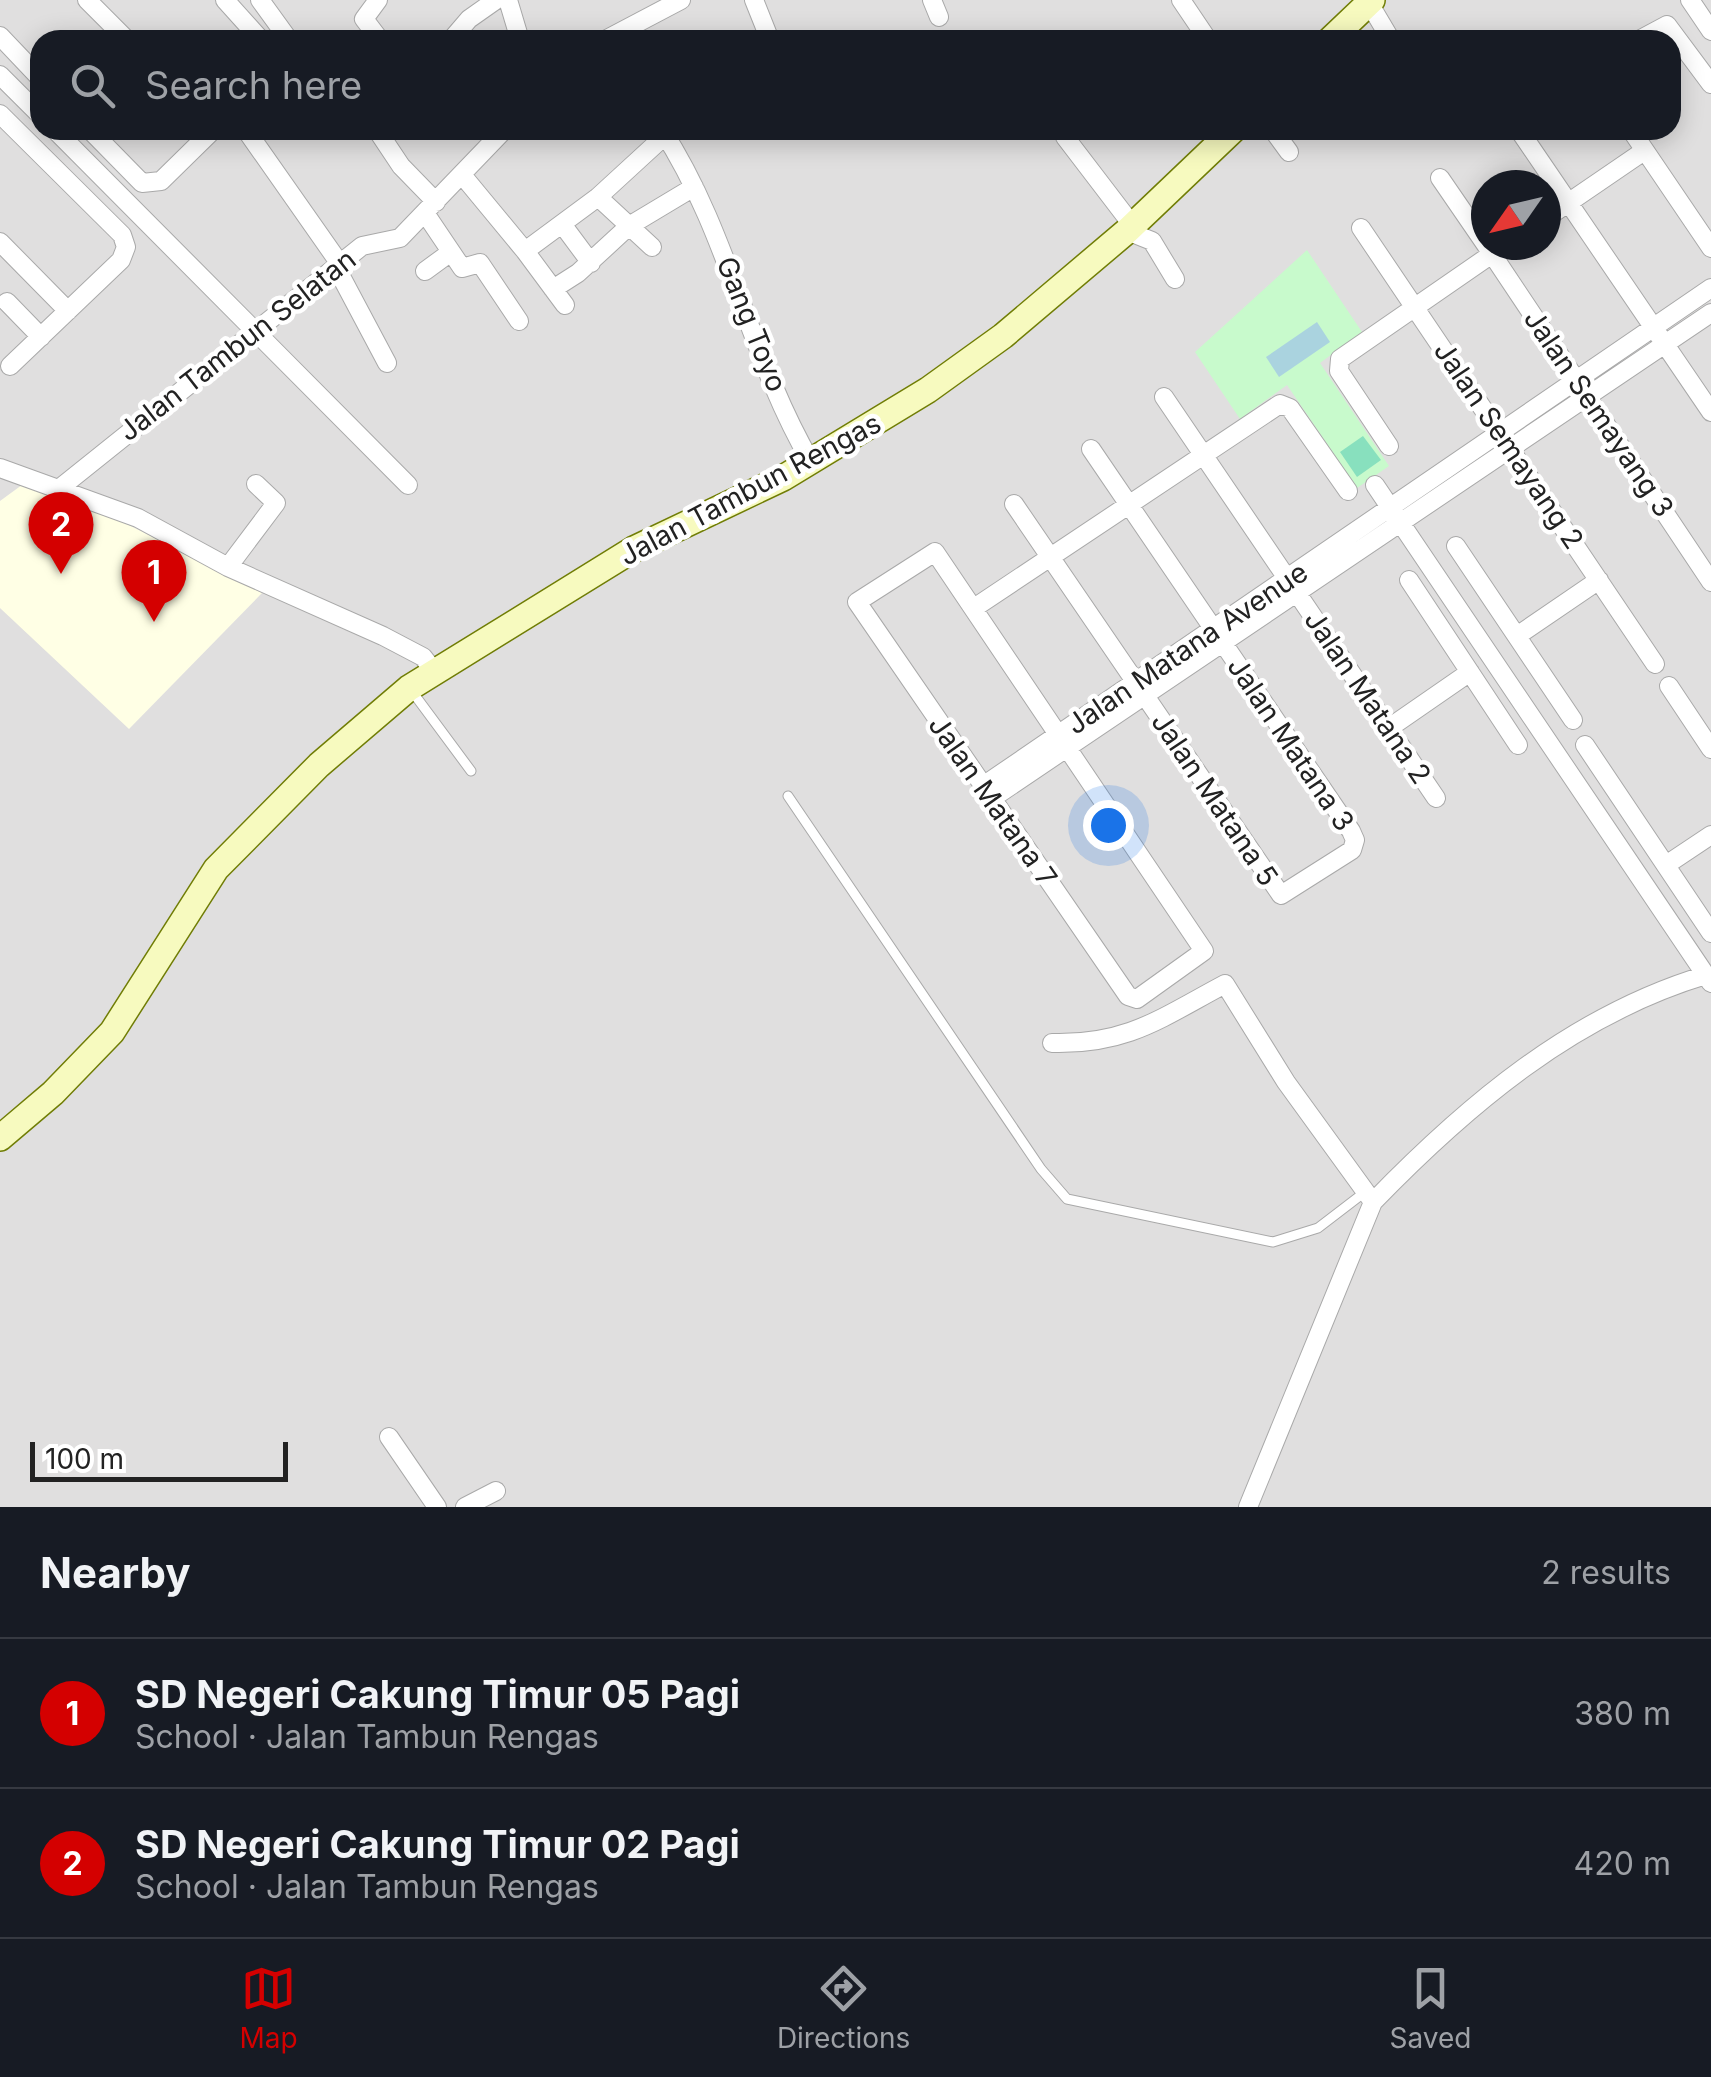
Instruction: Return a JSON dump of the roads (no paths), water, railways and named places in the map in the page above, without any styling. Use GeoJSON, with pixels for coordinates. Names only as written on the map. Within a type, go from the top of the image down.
{"type":"FeatureCollection","features":[{"type":"Feature","properties":{"kind":"street"},"geometry":{"type":"LineString","coordinates":[[87,0],[117,30]]}},
{"type":"Feature","properties":{"kind":"street"},"geometry":{"type":"LineString","coordinates":[[225,0],[251,30]]}},
{"type":"Feature","properties":{"kind":"street"},"geometry":{"type":"LineString","coordinates":[[260,0],[282,30]]}},
{"type":"Feature","properties":{"kind":"street"},"geometry":{"type":"LineString","coordinates":[[372,30],[364,19],[378,0]]}},
{"type":"Feature","properties":{"kind":"street"},"geometry":{"type":"LineString","coordinates":[[460,30],[496,0]]}},
{"type":"Feature","properties":{"kind":"street"},"geometry":{"type":"LineString","coordinates":[[508,0],[517,30]]}},
{"type":"Feature","properties":{"kind":"street"},"geometry":{"type":"LineString","coordinates":[[624,30],[680,0]]}},
{"type":"Feature","properties":{"kind":"street"},"geometry":{"type":"LineString","coordinates":[[754,0],[770,30]]}},
{"type":"Feature","properties":{"kind":"street"},"geometry":{"type":"LineString","coordinates":[[1180,0],[1201,30]]}},
{"type":"Feature","properties":{"kind":"street"},"geometry":{"type":"LineString","coordinates":[[1690,0],[1711,31]]}},
{"type":"Feature","properties":{"kind":"street"},"geometry":{"type":"LineString","coordinates":[[1341,30],[1371,2],[1386,30]]}},
{"type":"Feature","properties":{"kind":"street"},"geometry":{"type":"LineString","coordinates":[[0,36],[30,68]]}},
{"type":"Feature","properties":{"kind":"street"},"geometry":{"type":"LineString","coordinates":[[1681,45],[1711,84]]}},
{"type":"Feature","properties":{"kind":"street"},"geometry":{"type":"LineString","coordinates":[[0,74],[30,105]]}},
{"type":"Feature","properties":{"kind":"street"},"geometry":{"type":"LineString","coordinates":[[0,114],[122,235],[126,248],[121,260],[10,366]]}},
{"type":"Feature","properties":{"kind":"street"},"geometry":{"type":"LineString","coordinates":[[65,140],[408,485]]}},
{"type":"Feature","properties":{"kind":"street"},"geometry":{"type":"LineString","coordinates":[[100,140],[142,183],[151,185],[161,181],[202,140]]}},
{"type":"Feature","properties":{"kind":"street"},"geometry":{"type":"LineString","coordinates":[[253,140],[338,265],[387,362]]}},
{"type":"Feature","properties":{"kind":"street"},"geometry":{"type":"LineString","coordinates":[[384,140],[430,208],[451,252],[464,269],[480,263],[520,321]]}},
{"type":"Feature","properties":{"kind":"street","name":"Jalan Tambun Selatan"},"geometry":{"type":"LineString","coordinates":[[60,488],[338,265],[364,246],[400,238],[495,140]]}},
{"type":"Feature","properties":{"kind":"street"},"geometry":{"type":"LineString","coordinates":[[525,251],[598,196],[658,140]]}},
{"type":"Feature","properties":{"kind":"street","name":"Gang Toyo"},"geometry":{"type":"LineString","coordinates":[[670,140],[710,214],[754,341],[805,450]]}},
{"type":"Feature","properties":{"kind":"street"},"geometry":{"type":"LineString","coordinates":[[1067,140],[1126,222],[1152,240],[1175,279]]}},
{"type":"Feature","properties":{"kind":"street","name":"Jalan Tambun Rengas"},"geometry":{"type":"LineString","coordinates":[[0,1138],[54,1093],[112,1032],[216,869],[319,765],[409,688],[429,664],[805,450],[928,390],[1003,336],[1221,140]]}},
{"type":"Feature","properties":{"kind":"street"},"geometry":{"type":"LineString","coordinates":[[1281,140],[1289,152]]}},
{"type":"Feature","properties":{"kind":"street"},"geometry":{"type":"LineString","coordinates":[[1525,140],[1711,412]]}},
{"type":"Feature","properties":{"kind":"street"},"geometry":{"type":"LineString","coordinates":[[1637,140],[1711,248]]}},
{"type":"Feature","properties":{"kind":"street"},"geometry":{"type":"LineString","coordinates":[[1561,208],[1644,151]]}},
{"type":"Feature","properties":{"kind":"street"},"geometry":{"type":"LineString","coordinates":[[463,176],[565,306]]}},
{"type":"Feature","properties":{"kind":"street","name":"Jalan Semayang 3"},"geometry":{"type":"LineString","coordinates":[[1440,178],[1471,219]]}},
{"type":"Feature","properties":{"kind":"street"},"geometry":{"type":"LineString","coordinates":[[553,290],[629,226],[694,186]]}},
{"type":"Feature","properties":{"kind":"street"},"geometry":{"type":"LineString","coordinates":[[598,196],[652,247]]}},
{"type":"Feature","properties":{"kind":"street"},"geometry":{"type":"LineString","coordinates":[[562,224],[590,262]]}},
{"type":"Feature","properties":{"kind":"street","name":"Jalan Semayang 2"},"geometry":{"type":"LineString","coordinates":[[1361,228],[1655,664]]}},
{"type":"Feature","properties":{"kind":"street"},"geometry":{"type":"LineString","coordinates":[[0,242],[68,311]]}},
{"type":"Feature","properties":{"kind":"street"},"geometry":{"type":"LineString","coordinates":[[424,271],[451,252]]}},
{"type":"Feature","properties":{"kind":"street"},"geometry":{"type":"LineString","coordinates":[[1389,446],[1337,364],[1475,260]]}},
{"type":"Feature","properties":{"kind":"street","name":"Jalan Semayang 3"},"geometry":{"type":"LineString","coordinates":[[1500,260],[1711,582]]}},
{"type":"Feature","properties":{"kind":"street"},"geometry":{"type":"LineString","coordinates":[[32,275],[4,305],[41,337]]}},
{"type":"Feature","properties":{"kind":"street"},"geometry":{"type":"LineString","coordinates":[[1584,390],[1654,327],[1711,288]]}},
{"type":"Feature","properties":{"kind":"street"},"geometry":{"type":"LineString","coordinates":[[1584,390],[1666,345],[1711,313]]}},
{"type":"Feature","properties":{"kind":"street","name":"Jalan Matana Avenue"},"geometry":{"type":"LineString","coordinates":[[987,793],[1584,390]]}},
{"type":"Feature","properties":{"kind":"street","name":"Jalan Matana 2"},"geometry":{"type":"LineString","coordinates":[[1164,397],[1436,798]]}},
{"type":"Feature","properties":{"kind":"street"},"geometry":{"type":"LineString","coordinates":[[1064,741],[974,608],[1286,403],[1348,491]]}},
{"type":"Feature","properties":{"kind":"street","name":"Jalan Matana 3"},"geometry":{"type":"LineString","coordinates":[[1091,450],[1356,840],[1352,850],[1281,895]]}},
{"type":"Feature","properties":{"kind":"street"},"geometry":{"type":"LineString","coordinates":[[0,468],[138,518],[228,567],[429,664]]}},
{"type":"Feature","properties":{"kind":"street"},"geometry":{"type":"LineString","coordinates":[[228,567],[276,503],[256,484]]}},
{"type":"Feature","properties":{"kind":"street"},"geometry":{"type":"LineString","coordinates":[[1248,1507],[1369,1197],[1443,1130],[1549,1049],[1626,1006],[1708,979],[1375,485]]}},
{"type":"Feature","properties":{"kind":"street","name":"Jalan Matana 5"},"geometry":{"type":"LineString","coordinates":[[1014,504],[1281,895]]}},
{"type":"Feature","properties":{"kind":"street"},"geometry":{"type":"LineString","coordinates":[[1456,546],[1573,720]]}},
{"type":"Feature","properties":{"kind":"street","name":"Jalan Matana 7"},"geometry":{"type":"LineString","coordinates":[[974,608],[935,552],[857,602],[1132,999],[1204,951],[1064,741]]}},
{"type":"Feature","properties":{"kind":"street"},"geometry":{"type":"LineString","coordinates":[[1409,580],[1518,745]]}},
{"type":"Feature","properties":{"kind":"street"},"geometry":{"type":"LineString","coordinates":[[1517,636],[1600,580]]}},
{"type":"Feature","properties":{"kind":"street"},"geometry":{"type":"LineString","coordinates":[[1389,728],[1470,672]]}},
{"type":"Feature","properties":{"kind":"street"},"geometry":{"type":"LineString","coordinates":[[1669,686],[1711,749]]}},
{"type":"Feature","properties":{"kind":"street"},"geometry":{"type":"LineString","coordinates":[[1584,744],[1711,933]]}},
{"type":"Feature","properties":{"kind":"street"},"geometry":{"type":"LineString","coordinates":[[1666,865],[1711,835]]}},
{"type":"Feature","properties":{"kind":"street"},"geometry":{"type":"LineString","coordinates":[[1052,1043],[1104,1042],[1141,1028],[1225,984],[1286,1082],[1369,1197]]}},
{"type":"Feature","properties":{"kind":"street"},"geometry":{"type":"LineString","coordinates":[[389,1437],[437,1507]]}},
{"type":"Feature","properties":{"kind":"street"},"geometry":{"type":"LineString","coordinates":[[465,1507],[496,1492]]}},
{"type":"Feature","properties":{"kind":"lane"},"geometry":{"type":"LineString","coordinates":[[409,688],[471,771]]}},
{"type":"Feature","properties":{"kind":"lane"},"geometry":{"type":"LineString","coordinates":[[788,796],[1041,1169],[1068,1199],[1273,1242],[1318,1228],[1369,1197]]}},
{"type":"Feature","properties":{"kind":"water"},"geometry":{"type":"Polygon","coordinates":[[[1317,322],[1330,342],[1279,377],[1266,357],[1317,322]]]}},
{"type":"Feature","properties":{"kind":"place","name":"SD Negeri Cakung Timur 02 Pagi"},"geometry":{"type":"Point","coordinates":[61,574]}},
{"type":"Feature","properties":{"kind":"place","name":"SD Negeri Cakung Timur 05 Pagi"},"geometry":{"type":"Point","coordinates":[154,622]}}]}
